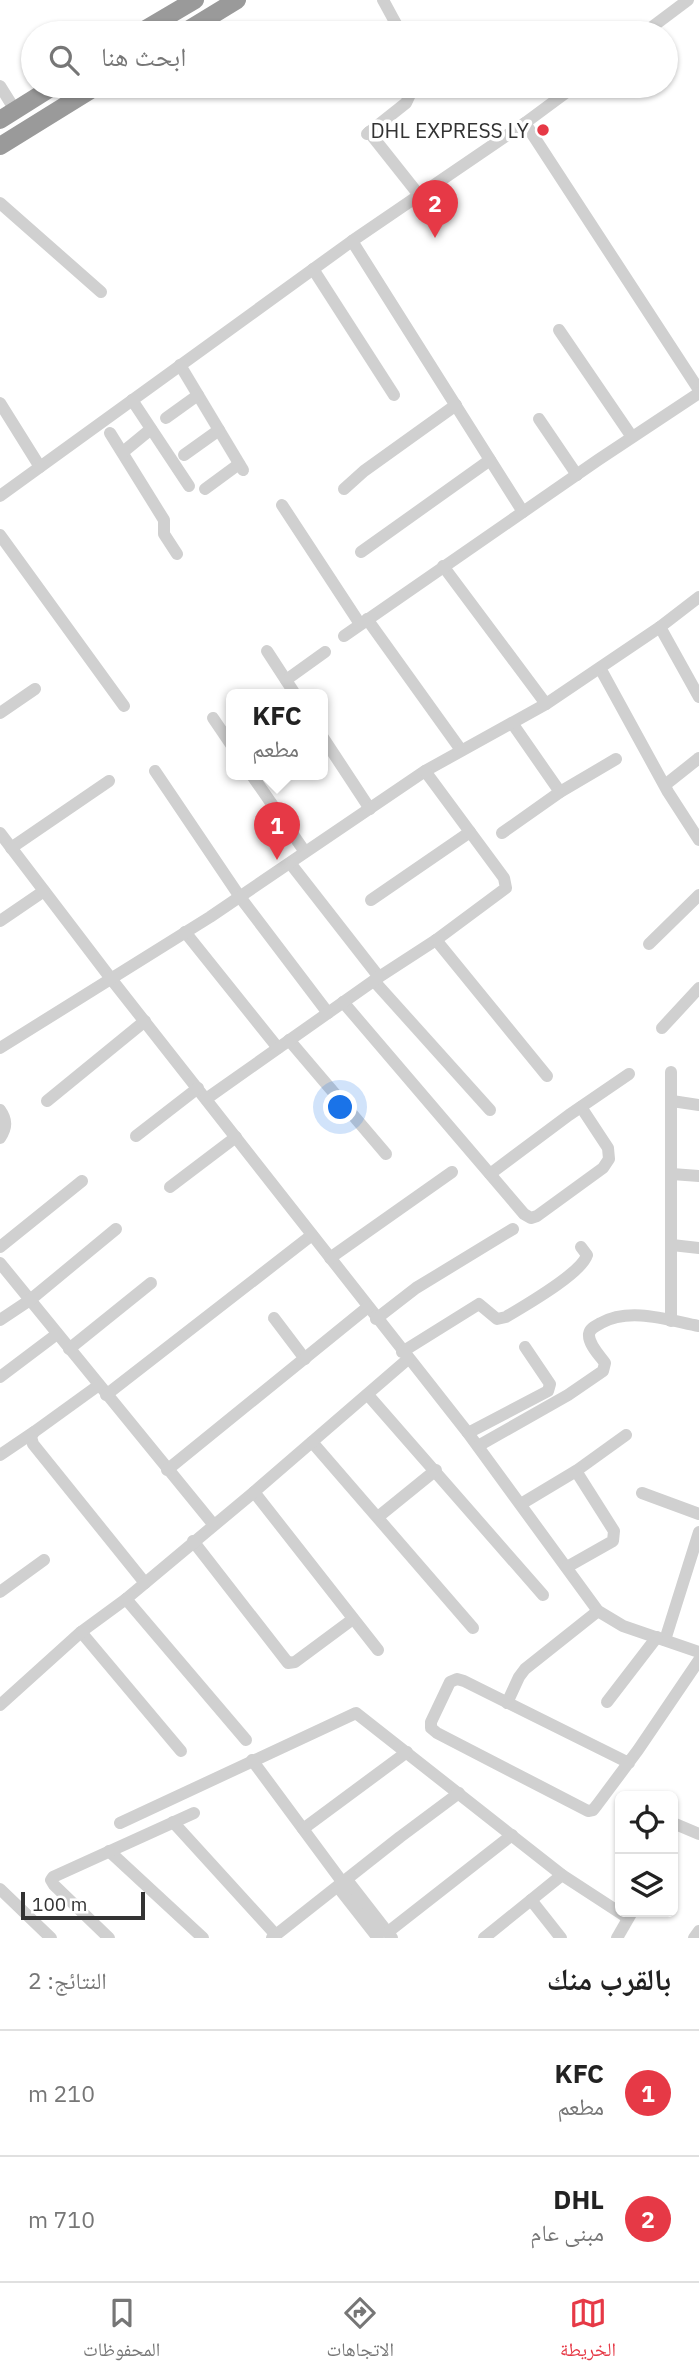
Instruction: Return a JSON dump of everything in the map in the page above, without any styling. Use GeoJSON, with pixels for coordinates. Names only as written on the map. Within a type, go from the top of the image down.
{"type":"FeatureCollection","features":[{"type":"Feature","properties":{"kind":"highway"},"geometry":{"type":"LineString","coordinates":[[159,21],[195,0]]}},
{"type":"Feature","properties":{"kind":"highway"},"geometry":{"type":"LineString","coordinates":[[203,21],[237,0]]}},
{"type":"Feature","properties":{"kind":"highway"},"geometry":{"type":"LineString","coordinates":[[7,115],[35,98]]}},
{"type":"Feature","properties":{"kind":"highway"},"geometry":{"type":"LineString","coordinates":[[0,146],[78,98]]}},
{"type":"Feature","properties":{"kind":"street"},"geometry":{"type":"LineString","coordinates":[[383,0],[394,21]]}},
{"type":"Feature","properties":{"kind":"street"},"geometry":{"type":"LineString","coordinates":[[660,21],[688,0]]}},
{"type":"Feature","properties":{"kind":"street"},"geometry":{"type":"LineString","coordinates":[[0,86],[7,115]]}},
{"type":"Feature","properties":{"kind":"street"},"geometry":{"type":"LineString","coordinates":[[408,98],[406,103],[368,133],[419,195]]}},
{"type":"Feature","properties":{"kind":"street"},"geometry":{"type":"LineString","coordinates":[[0,496],[352,241],[559,98]]}},
{"type":"Feature","properties":{"kind":"street"},"geometry":{"type":"LineString","coordinates":[[344,636],[699,391],[525,123]]}},
{"type":"Feature","properties":{"kind":"street"},"geometry":{"type":"LineString","coordinates":[[0,203],[102,292]]}},
{"type":"Feature","properties":{"kind":"street"},"geometry":{"type":"LineString","coordinates":[[352,241],[523,512]]}},
{"type":"Feature","properties":{"kind":"street"},"geometry":{"type":"LineString","coordinates":[[313,269],[394,395]]}},
{"type":"Feature","properties":{"kind":"street"},"geometry":{"type":"LineString","coordinates":[[559,330],[632,437]]}},
{"type":"Feature","properties":{"kind":"street"},"geometry":{"type":"LineString","coordinates":[[180,365],[241,467],[205,489]]}},
{"type":"Feature","properties":{"kind":"street"},"geometry":{"type":"LineString","coordinates":[[166,418],[198,395]]}},
{"type":"Feature","properties":{"kind":"street"},"geometry":{"type":"LineString","coordinates":[[132,400],[189,486]]}},
{"type":"Feature","properties":{"kind":"street"},"geometry":{"type":"LineString","coordinates":[[0,403],[40,467]]}},
{"type":"Feature","properties":{"kind":"street"},"geometry":{"type":"LineString","coordinates":[[344,489],[364,471],[456,405]]}},
{"type":"Feature","properties":{"kind":"street"},"geometry":{"type":"LineString","coordinates":[[539,419],[577,475]]}},
{"type":"Feature","properties":{"kind":"street"},"geometry":{"type":"LineString","coordinates":[[122,452],[151,429]]}},
{"type":"Feature","properties":{"kind":"street"},"geometry":{"type":"LineString","coordinates":[[184,455],[219,430]]}},
{"type":"Feature","properties":{"kind":"street"},"geometry":{"type":"LineString","coordinates":[[110,433],[164,520],[164,534],[177,554]]}},
{"type":"Feature","properties":{"kind":"street"},"geometry":{"type":"LineString","coordinates":[[361,552],[490,460]]}},
{"type":"Feature","properties":{"kind":"street"},"geometry":{"type":"LineString","coordinates":[[282,505],[364,621],[461,750]]}},
{"type":"Feature","properties":{"kind":"street"},"geometry":{"type":"LineString","coordinates":[[0,535],[124,706]]}},
{"type":"Feature","properties":{"kind":"street"},"geometry":{"type":"LineString","coordinates":[[443,566],[546,704]]}},
{"type":"Feature","properties":{"kind":"street"},"geometry":{"type":"LineString","coordinates":[[0,1048],[240,897],[425,771],[546,704],[660,627],[699,597]]}},
{"type":"Feature","properties":{"kind":"street"},"geometry":{"type":"LineString","coordinates":[[660,627],[699,697]]}},
{"type":"Feature","properties":{"kind":"street"},"geometry":{"type":"LineString","coordinates":[[267,652],[292,689]]}},
{"type":"Feature","properties":{"kind":"street"},"geometry":{"type":"LineString","coordinates":[[286,680],[325,652]]}},
{"type":"Feature","properties":{"kind":"street"},"geometry":{"type":"LineString","coordinates":[[600,668],[664,785],[699,840]]}},
{"type":"Feature","properties":{"kind":"street"},"geometry":{"type":"LineString","coordinates":[[0,713],[35,689]]}},
{"type":"Feature","properties":{"kind":"street"},"geometry":{"type":"LineString","coordinates":[[213,718],[226,737]]}},
{"type":"Feature","properties":{"kind":"street"},"geometry":{"type":"LineString","coordinates":[[512,723],[561,793]]}},
{"type":"Feature","properties":{"kind":"street"},"geometry":{"type":"LineString","coordinates":[[328,744],[370,808]]}},
{"type":"Feature","properties":{"kind":"street"},"geometry":{"type":"LineString","coordinates":[[664,785],[699,758]]}},
{"type":"Feature","properties":{"kind":"street"},"geometry":{"type":"LineString","coordinates":[[502,833],[616,759]]}},
{"type":"Feature","properties":{"kind":"street"},"geometry":{"type":"LineString","coordinates":[[155,771],[240,897],[328,1013]]}},
{"type":"Feature","properties":{"kind":"street"},"geometry":{"type":"LineString","coordinates":[[206,1099],[436,940],[506,888],[504,878],[425,771]]}},
{"type":"Feature","properties":{"kind":"street"},"geometry":{"type":"LineString","coordinates":[[255,780],[305,852]]}},
{"type":"Feature","properties":{"kind":"street"},"geometry":{"type":"LineString","coordinates":[[11,848],[109,781]]}},
{"type":"Feature","properties":{"kind":"street"},"geometry":{"type":"LineString","coordinates":[[371,900],[470,831]]}},
{"type":"Feature","properties":{"kind":"street"},"geometry":{"type":"LineString","coordinates":[[0,833],[376,1319],[478,1446],[598,1611],[623,1626],[699,1652]]}},
{"type":"Feature","properties":{"kind":"street"},"geometry":{"type":"LineString","coordinates":[[290,863],[377,979],[490,1110]]}},
{"type":"Feature","properties":{"kind":"street"},"geometry":{"type":"LineString","coordinates":[[0,920],[44,891]]}},
{"type":"Feature","properties":{"kind":"street"},"geometry":{"type":"LineString","coordinates":[[649,944],[699,895]]}},
{"type":"Feature","properties":{"kind":"street"},"geometry":{"type":"LineString","coordinates":[[186,932],[283,1044],[386,1154]]}},
{"type":"Feature","properties":{"kind":"street"},"geometry":{"type":"LineString","coordinates":[[436,940],[547,1076]]}},
{"type":"Feature","properties":{"kind":"street"},"geometry":{"type":"LineString","coordinates":[[662,1028],[699,988]]}},
{"type":"Feature","properties":{"kind":"street"},"geometry":{"type":"LineString","coordinates":[[688,1000],[699,1009]]}},
{"type":"Feature","properties":{"kind":"street"},"geometry":{"type":"LineString","coordinates":[[343,1002],[524,1214],[531,1218],[603,1168],[609,1159],[608,1148],[582,1107]]}},
{"type":"Feature","properties":{"kind":"street"},"geometry":{"type":"LineString","coordinates":[[47,1101],[145,1021]]}},
{"type":"Feature","properties":{"kind":"street"},"geometry":{"type":"LineString","coordinates":[[671,1072],[671,1321]]}},
{"type":"Feature","properties":{"kind":"street"},"geometry":{"type":"LineString","coordinates":[[490,1174],[629,1074]]}},
{"type":"Feature","properties":{"kind":"street"},"geometry":{"type":"LineString","coordinates":[[136,1136],[198,1088]]}},
{"type":"Feature","properties":{"kind":"street"},"geometry":{"type":"LineString","coordinates":[[672,1101],[699,1105]]}},
{"type":"Feature","properties":{"kind":"street"},"geometry":{"type":"LineString","coordinates":[[0,1110],[5,1117],[6,1126],[0,1138]]}},
{"type":"Feature","properties":{"kind":"street"},"geometry":{"type":"LineString","coordinates":[[170,1187],[236,1137]]}},
{"type":"Feature","properties":{"kind":"street"},"geometry":{"type":"LineString","coordinates":[[330,1258],[452,1172]]}},
{"type":"Feature","properties":{"kind":"street"},"geometry":{"type":"LineString","coordinates":[[672,1174],[699,1176]]}},
{"type":"Feature","properties":{"kind":"street"},"geometry":{"type":"LineString","coordinates":[[0,1247],[82,1181]]}},
{"type":"Feature","properties":{"kind":"street"},"geometry":{"type":"LineString","coordinates":[[0,1320],[30,1300],[116,1229]]}},
{"type":"Feature","properties":{"kind":"street"},"geometry":{"type":"LineString","coordinates":[[376,1319],[416,1288],[513,1229]]}},
{"type":"Feature","properties":{"kind":"street"},"geometry":{"type":"LineString","coordinates":[[0,1455],[102,1390],[312,1235]]}},
{"type":"Feature","properties":{"kind":"street"},"geometry":{"type":"LineString","coordinates":[[672,1245],[699,1248]]}},
{"type":"Feature","properties":{"kind":"street"},"geometry":{"type":"LineString","coordinates":[[1,1703],[82,1632],[126,1599],[368,1395],[405,1355],[479,1304],[497,1319],[506,1317],[585,1262],[587,1255],[580,1247]]}},
{"type":"Feature","properties":{"kind":"street"},"geometry":{"type":"LineString","coordinates":[[0,1263],[213,1524]]}},
{"type":"Feature","properties":{"kind":"street"},"geometry":{"type":"LineString","coordinates":[[69,1349],[151,1283]]}},
{"type":"Feature","properties":{"kind":"street"},"geometry":{"type":"LineString","coordinates":[[167,1470],[368,1307]]}},
{"type":"Feature","properties":{"kind":"street"},"geometry":{"type":"LineString","coordinates":[[478,1446],[568,1395],[603,1371],[605,1363],[590,1341],[591,1329],[613,1317],[631,1315],[699,1326]]}},
{"type":"Feature","properties":{"kind":"street"},"geometry":{"type":"LineString","coordinates":[[274,1318],[304,1359]]}},
{"type":"Feature","properties":{"kind":"street"},"geometry":{"type":"LineString","coordinates":[[0,1377],[57,1334]]}},
{"type":"Feature","properties":{"kind":"street"},"geometry":{"type":"LineString","coordinates":[[468,1433],[548,1391],[548,1378],[524,1347]]}},
{"type":"Feature","properties":{"kind":"street"},"geometry":{"type":"LineString","coordinates":[[368,1395],[543,1595]]}},
{"type":"Feature","properties":{"kind":"street"},"geometry":{"type":"LineString","coordinates":[[34,1432],[31,1437],[33,1444],[145,1583]]}},
{"type":"Feature","properties":{"kind":"street"},"geometry":{"type":"LineString","coordinates":[[521,1504],[576,1471],[626,1435]]}},
{"type":"Feature","properties":{"kind":"street"},"geometry":{"type":"LineString","coordinates":[[312,1442],[473,1628]]}},
{"type":"Feature","properties":{"kind":"street"},"geometry":{"type":"LineString","coordinates":[[379,1517],[436,1470]]}},
{"type":"Feature","properties":{"kind":"street"},"geometry":{"type":"LineString","coordinates":[[566,1567],[613,1541],[614,1531],[576,1471]]}},
{"type":"Feature","properties":{"kind":"street"},"geometry":{"type":"LineString","coordinates":[[254,1492],[378,1650]]}},
{"type":"Feature","properties":{"kind":"street"},"geometry":{"type":"LineString","coordinates":[[642,1493],[699,1514]]}},
{"type":"Feature","properties":{"kind":"street"},"geometry":{"type":"LineString","coordinates":[[607,1702],[661,1639],[699,1531]]}},
{"type":"Feature","properties":{"kind":"street"},"geometry":{"type":"LineString","coordinates":[[193,1541],[288,1663],[298,1660],[353,1619]]}},
{"type":"Feature","properties":{"kind":"street"},"geometry":{"type":"LineString","coordinates":[[0,1592],[44,1560]]}},
{"type":"Feature","properties":{"kind":"street"},"geometry":{"type":"LineString","coordinates":[[126,1599],[246,1740]]}},
{"type":"Feature","properties":{"kind":"street"},"geometry":{"type":"LineString","coordinates":[[507,1703],[525,1669],[598,1611]]}},
{"type":"Feature","properties":{"kind":"street"},"geometry":{"type":"LineString","coordinates":[[82,1632],[181,1751]]}},
{"type":"Feature","properties":{"kind":"street"},"geometry":{"type":"LineString","coordinates":[[629,1763],[457,1679],[450,1682],[431,1722],[431,1728],[437,1733],[588,1811],[597,1805],[629,1763],[699,1660]]}},
{"type":"Feature","properties":{"kind":"street"},"geometry":{"type":"LineString","coordinates":[[120,1823],[356,1713],[562,1875],[615,1906]]}},
{"type":"Feature","properties":{"kind":"street"},"geometry":{"type":"LineString","coordinates":[[303,1829],[407,1752]]}},
{"type":"Feature","properties":{"kind":"street"},"geometry":{"type":"LineString","coordinates":[[252,1760],[343,1883],[386,1936],[512,1835]]}},
{"type":"Feature","properties":{"kind":"street"},"geometry":{"type":"LineString","coordinates":[[173,1822],[274,1937],[459,1793]]}},
{"type":"Feature","properties":{"kind":"street"},"geometry":{"type":"LineString","coordinates":[[109,1938],[54,1885],[51,1880],[53,1877],[194,1813]]}},
{"type":"Feature","properties":{"kind":"street"},"geometry":{"type":"LineString","coordinates":[[678,1825],[699,1834]]}},
{"type":"Feature","properties":{"kind":"street"},"geometry":{"type":"LineString","coordinates":[[109,1851],[203,1938]]}},
{"type":"Feature","properties":{"kind":"street"},"geometry":{"type":"LineString","coordinates":[[484,1938],[562,1875]]}},
{"type":"Feature","properties":{"kind":"street"},"geometry":{"type":"LineString","coordinates":[[0,1888],[51,1938]]}},
{"type":"Feature","properties":{"kind":"street"},"geometry":{"type":"LineString","coordinates":[[531,1900],[561,1938]]}},
{"type":"Feature","properties":{"kind":"street"},"geometry":{"type":"LineString","coordinates":[[617,1938],[629,1917]]}},
{"type":"Feature","properties":{"kind":"street"},"geometry":{"type":"LineString","coordinates":[[694,1938],[699,1931]]}},
{"type":"Feature","properties":{"kind":"place","name":"DHL EXPRESS LY"},"geometry":{"type":"Point","coordinates":[543,130]}},
{"type":"Feature","properties":{"kind":"place","name":"DHL"},"geometry":{"type":"Point","coordinates":[435,238]}},
{"type":"Feature","properties":{"kind":"place","name":"KFC"},"geometry":{"type":"Point","coordinates":[277,860]}}]}
